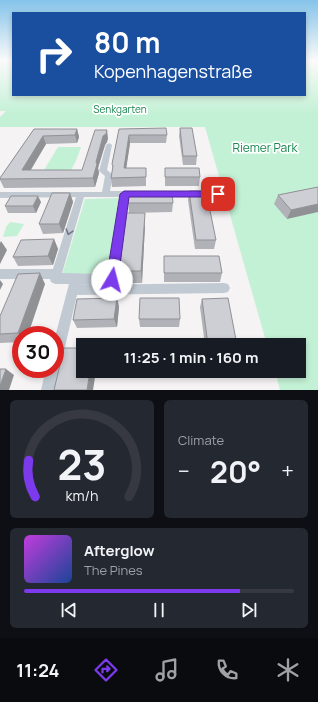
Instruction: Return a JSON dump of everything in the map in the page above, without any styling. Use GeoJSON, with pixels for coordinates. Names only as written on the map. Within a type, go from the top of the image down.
{"type":"FeatureCollection","features":[{"type":"Feature","properties":{"kind":"street"},"geometry":{"type":"LineString","coordinates":[[106,194],[109,175],[103,171],[109,145]]}},
{"type":"Feature","properties":{"kind":"street"},"geometry":{"type":"LineString","coordinates":[[74,285],[112,280],[124,194]]}},
{"type":"Feature","properties":{"kind":"street"},"geometry":{"type":"LineString","coordinates":[[0,195],[138,194]]}},
{"type":"Feature","properties":{"kind":"street"},"geometry":{"type":"LineString","coordinates":[[153,194],[218,194]]}},
{"type":"Feature","properties":{"kind":"street"},"geometry":{"type":"LineString","coordinates":[[81,195],[55,279],[74,285],[224,288]]}},
{"type":"Feature","properties":{"kind":"street"},"geometry":{"type":"LineString","coordinates":[[0,274],[57,274]]}},
{"type":"Feature","properties":{"kind":"street"},"geometry":{"type":"LineString","coordinates":[[64,326],[74,285]]}},
{"type":"Feature","properties":{"kind":"street"},"geometry":{"type":"LineString","coordinates":[[48,390],[51,378]]}},
{"type":"Feature","properties":{"kind":"green space","name":"Riemer Park"},"geometry":{"type":"Polygon","coordinates":[[[0,78],[12,78],[12,96],[306,96],[306,78],[318,78],[318,390],[280,390],[277,378],[306,378],[306,338],[265,338],[205,127],[0,127],[0,117],[6,111],[0,111],[0,78]]]}},
{"type":"Feature","properties":{"kind":"green space"},"geometry":{"type":"Polygon","coordinates":[[[58,147],[81,147],[71,170],[44,170],[58,147]]]}},
{"type":"Feature","properties":{"kind":"green space"},"geometry":{"type":"Polygon","coordinates":[[[119,198],[107,275],[62,275],[85,199],[119,198]]]}},
{"type":"Feature","properties":{"kind":"green space"},"geometry":{"type":"Polygon","coordinates":[[[10,222],[24,224],[17,236],[3,237],[6,227],[10,222]]]}},
{"type":"Feature","properties":{"kind":"building"},"geometry":{"type":"Polygon","coordinates":[[[166,128],[167,135],[129,135],[124,168],[146,168],[146,177],[111,178],[112,164],[119,129],[166,128]]]}},
{"type":"Feature","properties":{"kind":"building"},"geometry":{"type":"Polygon","coordinates":[[[180,128],[192,128],[197,156],[183,156],[180,128]]]}},
{"type":"Feature","properties":{"kind":"building"},"geometry":{"type":"Polygon","coordinates":[[[34,129],[77,129],[75,135],[43,136],[22,170],[82,170],[95,130],[107,130],[106,134],[103,136],[93,178],[0,179],[34,129]]]}},
{"type":"Feature","properties":{"kind":"building"},"geometry":{"type":"Polygon","coordinates":[[[165,168],[199,168],[200,177],[165,177],[165,168]]]}},
{"type":"Feature","properties":{"kind":"building"},"geometry":{"type":"Polygon","coordinates":[[[318,187],[318,204],[291,210],[278,195],[318,187]]]}},
{"type":"Feature","properties":{"kind":"building"},"geometry":{"type":"Polygon","coordinates":[[[189,191],[206,191],[216,240],[196,240],[189,191]]]}},
{"type":"Feature","properties":{"kind":"building"},"geometry":{"type":"Polygon","coordinates":[[[129,192],[172,192],[173,203],[128,203],[129,192]]]}},
{"type":"Feature","properties":{"kind":"building"},"geometry":{"type":"Polygon","coordinates":[[[52,193],[70,193],[59,224],[39,224],[52,193]]]}},
{"type":"Feature","properties":{"kind":"building"},"geometry":{"type":"Polygon","coordinates":[[[11,196],[38,196],[33,206],[5,206],[11,196]]]}},
{"type":"Feature","properties":{"kind":"building"},"geometry":{"type":"Polygon","coordinates":[[[126,213],[145,213],[141,271],[119,271],[126,213]]]}},
{"type":"Feature","properties":{"kind":"building"},"geometry":{"type":"Polygon","coordinates":[[[54,239],[48,256],[13,257],[21,240],[54,239]]]}},
{"type":"Feature","properties":{"kind":"building"},"geometry":{"type":"Polygon","coordinates":[[[164,256],[219,256],[222,273],[164,273],[164,256]]]}},
{"type":"Feature","properties":{"kind":"building"},"geometry":{"type":"Polygon","coordinates":[[[40,273],[21,326],[12,326],[12,333],[0,334],[0,316],[18,274],[40,273]]]}},
{"type":"Feature","properties":{"kind":"building"},"geometry":{"type":"Polygon","coordinates":[[[117,298],[114,319],[73,320],[77,299],[117,298]]]}},
{"type":"Feature","properties":{"kind":"building"},"geometry":{"type":"Polygon","coordinates":[[[140,298],[179,298],[180,319],[139,319],[140,298]]]}},
{"type":"Feature","properties":{"kind":"building"},"geometry":{"type":"Polygon","coordinates":[[[228,298],[236,338],[207,338],[202,299],[228,298]]]}},
{"type":"Feature","properties":{"kind":"building"},"geometry":{"type":"Polygon","coordinates":[[[64,348],[76,348],[76,378],[89,378],[87,390],[54,390],[57,378],[64,378],[64,348]]]}},
{"type":"Feature","properties":{"kind":"building"},"geometry":{"type":"Polygon","coordinates":[[[0,369],[6,369],[0,386],[0,369]]]}},
{"type":"Feature","properties":{"kind":"route"},"geometry":{"type":"LineString","coordinates":[[112,280],[124,194],[218,194]]}},
{"type":"Feature","properties":{"kind":"park label","name":"Senkgarten"},"geometry":{"type":"Point","coordinates":[120,109]}}]}
